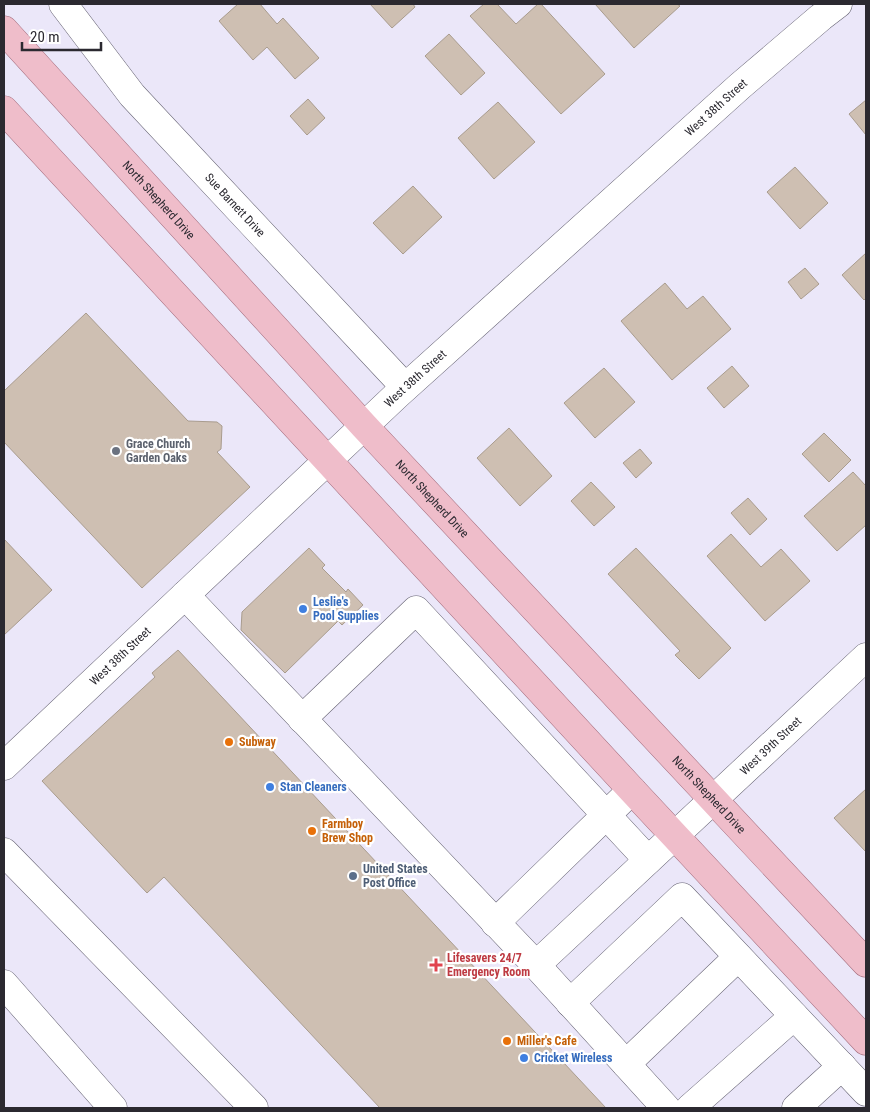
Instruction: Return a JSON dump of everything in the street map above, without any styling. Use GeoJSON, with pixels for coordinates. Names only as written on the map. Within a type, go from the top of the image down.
{"type":"FeatureCollection","features":[{"type":"Feature","properties":{"kind":"main road","name":"North Shepherd Drive"},"geometry":{"type":"LineString","coordinates":[[4,30],[364,426],[866,963]]}},
{"type":"Feature","properties":{"kind":"main road"},"geometry":{"type":"LineString","coordinates":[[4,110],[866,1041]]}},
{"type":"Feature","properties":{"kind":"street","name":"West 38th Street"},"geometry":{"type":"LineString","coordinates":[[4,766],[405,387],[740,86],[821,16],[838,4]]}},
{"type":"Feature","properties":{"kind":"street","name":"Sue Barnett Drive"},"geometry":{"type":"LineString","coordinates":[[74,8],[132,95],[405,387]]}},
{"type":"Feature","properties":{"kind":"street"},"geometry":{"type":"LineString","coordinates":[[302,718],[443,585]]}},
{"type":"Feature","properties":{"kind":"street"},"geometry":{"type":"LineString","coordinates":[[185,595],[536,965],[666,1108]]}},
{"type":"Feature","properties":{"kind":"street"},"geometry":{"type":"LineString","coordinates":[[416,610],[648,860]]}},
{"type":"Feature","properties":{"kind":"street"},"geometry":{"type":"LineString","coordinates":[[455,654],[483,628]]}},
{"type":"Feature","properties":{"kind":"street","name":"West 39th Street"},"geometry":{"type":"LineString","coordinates":[[536,965],[866,657]]}},
{"type":"Feature","properties":{"kind":"street"},"geometry":{"type":"LineString","coordinates":[[500,701],[526,675]]}},
{"type":"Feature","properties":{"kind":"street"},"geometry":{"type":"LineString","coordinates":[[556,762],[583,736]]}},
{"type":"Feature","properties":{"kind":"street"},"geometry":{"type":"LineString","coordinates":[[496,923],[632,790]]}},
{"type":"Feature","properties":{"kind":"street"},"geometry":{"type":"LineString","coordinates":[[4,852],[254,1108]]}},
{"type":"Feature","properties":{"kind":"street"},"geometry":{"type":"LineString","coordinates":[[570,1003],[682,897],[866,1092]]}},
{"type":"Feature","properties":{"kind":"street"},"geometry":{"type":"LineString","coordinates":[[626,1064],[738,957]]}},
{"type":"Feature","properties":{"kind":"street"},"geometry":{"type":"LineString","coordinates":[[4,984],[113,1108]]}},
{"type":"Feature","properties":{"kind":"street"},"geometry":{"type":"LineString","coordinates":[[690,1108],[794,1016]]}},
{"type":"Feature","properties":{"kind":"street"},"geometry":{"type":"LineString","coordinates":[[796,1108],[842,1066]]}},
{"type":"Feature","properties":{"kind":"building"},"geometry":{"type":"Polygon","coordinates":[[[238,4],[260,4],[277,24],[283,18],[319,58],[295,79],[267,47],[253,60],[219,21],[238,4]]]}},
{"type":"Feature","properties":{"kind":"building"},"geometry":{"type":"Polygon","coordinates":[[[370,4],[413,4],[415,7],[392,28],[370,4]]]}},
{"type":"Feature","properties":{"kind":"building"},"geometry":{"type":"Polygon","coordinates":[[[484,4],[497,4],[516,24],[538,4],[541,4],[605,74],[561,114],[470,16],[484,4]]]}},
{"type":"Feature","properties":{"kind":"building"},"geometry":{"type":"Polygon","coordinates":[[[595,4],[677,4],[680,6],[634,48],[595,4]]]}},
{"type":"Feature","properties":{"kind":"building"},"geometry":{"type":"Polygon","coordinates":[[[449,34],[485,73],[461,95],[425,56],[449,34]]]}},
{"type":"Feature","properties":{"kind":"building"},"geometry":{"type":"Polygon","coordinates":[[[308,99],[325,118],[307,135],[290,116],[308,99]]]}},
{"type":"Feature","properties":{"kind":"building"},"geometry":{"type":"Polygon","coordinates":[[[866,100],[866,135],[849,114],[866,100]]]}},
{"type":"Feature","properties":{"kind":"building"},"geometry":{"type":"Polygon","coordinates":[[[498,102],[535,142],[494,179],[458,138],[498,102]]]}},
{"type":"Feature","properties":{"kind":"building"},"geometry":{"type":"Polygon","coordinates":[[[795,167],[828,203],[800,229],[767,192],[795,167]]]}},
{"type":"Feature","properties":{"kind":"building"},"geometry":{"type":"Polygon","coordinates":[[[413,186],[442,217],[403,254],[373,223],[413,186]]]}},
{"type":"Feature","properties":{"kind":"building"},"geometry":{"type":"Polygon","coordinates":[[[866,253],[866,298],[864,300],[842,275],[866,253]]]}},
{"type":"Feature","properties":{"kind":"building"},"geometry":{"type":"Polygon","coordinates":[[[805,268],[819,284],[801,299],[788,282],[805,268]]]}},
{"type":"Feature","properties":{"kind":"building"},"geometry":{"type":"Polygon","coordinates":[[[665,283],[687,309],[703,296],[731,329],[672,380],[621,321],[665,283]]]}},
{"type":"Feature","properties":{"kind":"building","name":"Grace Church Garden Oaks"},"geometry":{"type":"Polygon","coordinates":[[[86,313],[188,421],[217,422],[222,426],[221,449],[217,452],[250,487],[142,588],[4,442],[4,391],[86,313]]]}},
{"type":"Feature","properties":{"kind":"building"},"geometry":{"type":"Polygon","coordinates":[[[732,366],[749,386],[724,408],[707,388],[732,366]]]}},
{"type":"Feature","properties":{"kind":"building"},"geometry":{"type":"Polygon","coordinates":[[[604,368],[635,402],[595,438],[564,403],[604,368]]]}},
{"type":"Feature","properties":{"kind":"building"},"geometry":{"type":"Polygon","coordinates":[[[509,428],[552,476],[520,506],[477,458],[509,428]]]}},
{"type":"Feature","properties":{"kind":"building"},"geometry":{"type":"Polygon","coordinates":[[[824,433],[851,460],[829,482],[802,454],[824,433]]]}},
{"type":"Feature","properties":{"kind":"building"},"geometry":{"type":"Polygon","coordinates":[[[640,449],[652,463],[636,478],[623,463],[640,449]]]}},
{"type":"Feature","properties":{"kind":"building"},"geometry":{"type":"Polygon","coordinates":[[[853,472],[866,486],[866,525],[837,551],[804,516],[853,472]]]}},
{"type":"Feature","properties":{"kind":"building"},"geometry":{"type":"Polygon","coordinates":[[[591,482],[615,507],[594,526],[571,501],[591,482]]]}},
{"type":"Feature","properties":{"kind":"building"},"geometry":{"type":"Polygon","coordinates":[[[748,498],[767,519],[750,535],[731,513],[748,498]]]}},
{"type":"Feature","properties":{"kind":"building"},"geometry":{"type":"Polygon","coordinates":[[[731,534],[761,567],[781,549],[810,581],[765,621],[707,556],[731,534]]]}},
{"type":"Feature","properties":{"kind":"building"},"geometry":{"type":"Polygon","coordinates":[[[4,539],[52,590],[4,635],[4,539]]]}},
{"type":"Feature","properties":{"kind":"building","name":"Leslie's Pool Supplies"},"geometry":{"type":"Polygon","coordinates":[[[309,548],[325,565],[322,568],[346,592],[348,589],[363,605],[342,625],[338,621],[285,673],[241,630],[242,612],[309,548]]]}},
{"type":"Feature","properties":{"kind":"building"},"geometry":{"type":"Polygon","coordinates":[[[636,548],[731,648],[699,679],[675,655],[680,651],[608,574],[636,548]]]}},
{"type":"Feature","properties":{"kind":"building"},"geometry":{"type":"Polygon","coordinates":[[[178,650],[606,1108],[380,1108],[164,877],[147,893],[42,781],[155,677],[152,673],[178,650]]]}},
{"type":"Feature","properties":{"kind":"building"},"geometry":{"type":"Polygon","coordinates":[[[866,789],[866,852],[834,818],[866,789]]]}},
{"type":"Feature","properties":{"kind":"place","name":"Grace Church Garden Oaks"},"geometry":{"type":"Point","coordinates":[116,451]}},
{"type":"Feature","properties":{"kind":"place","name":"Leslie's Pool Supplies"},"geometry":{"type":"Point","coordinates":[303,609]}},
{"type":"Feature","properties":{"kind":"place","name":"Subway"},"geometry":{"type":"Point","coordinates":[229,742]}},
{"type":"Feature","properties":{"kind":"place","name":"Stan Cleaners"},"geometry":{"type":"Point","coordinates":[270,787]}},
{"type":"Feature","properties":{"kind":"place","name":"Farmboy Brew Shop"},"geometry":{"type":"Point","coordinates":[312,831]}},
{"type":"Feature","properties":{"kind":"place","name":"United States Post Office"},"geometry":{"type":"Point","coordinates":[353,876]}},
{"type":"Feature","properties":{"kind":"place","name":"Lifesavers 24/7 Emergency Room"},"geometry":{"type":"Point","coordinates":[436,965]}},
{"type":"Feature","properties":{"kind":"place","name":"Miller's Cafe"},"geometry":{"type":"Point","coordinates":[507,1041]}},
{"type":"Feature","properties":{"kind":"place","name":"Cricket Wireless"},"geometry":{"type":"Point","coordinates":[524,1058]}}]}
